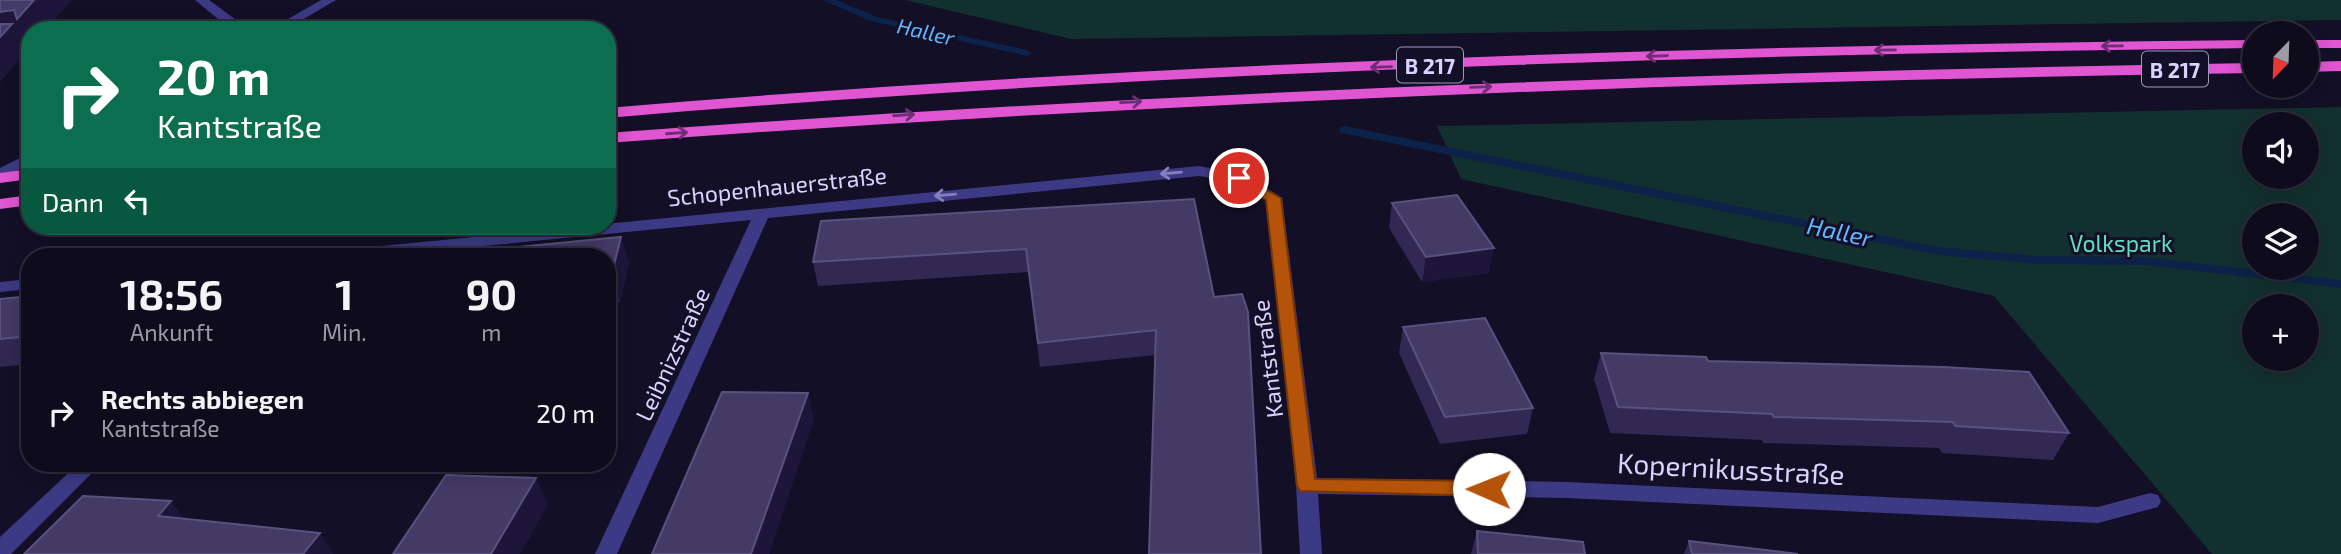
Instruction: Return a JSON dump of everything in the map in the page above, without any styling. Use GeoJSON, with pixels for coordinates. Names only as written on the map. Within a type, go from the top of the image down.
{"type":"FeatureCollection","features":[{"type":"Feature","properties":{"kind":"highway","name":"B 217"},"geometry":{"type":"LineString","coordinates":[[616,112],[952,87],[1332,68],[1728,53],[2242,44]]}},
{"type":"Feature","properties":{"kind":"highway"},"geometry":{"type":"LineString","coordinates":[[2319,44],[2341,44]]}},
{"type":"Feature","properties":{"kind":"highway"},"geometry":{"type":"LineString","coordinates":[[2319,67],[2341,66]]}},
{"type":"Feature","properties":{"kind":"highway","name":"B 217"},"geometry":{"type":"LineString","coordinates":[[616,137],[949,112],[1288,94],[1744,77],[2242,68]]}},
{"type":"Feature","properties":{"kind":"highway"},"geometry":{"type":"LineString","coordinates":[[0,176],[21,175]]}},
{"type":"Feature","properties":{"kind":"highway"},"geometry":{"type":"LineString","coordinates":[[0,204],[21,201]]}},
{"type":"Feature","properties":{"kind":"street"},"geometry":{"type":"LineString","coordinates":[[201,0],[229,21]]}},
{"type":"Feature","properties":{"kind":"street"},"geometry":{"type":"LineString","coordinates":[[292,21],[330,0]]}},
{"type":"Feature","properties":{"kind":"street"},"geometry":{"type":"LineString","coordinates":[[0,45],[21,44]]}},
{"type":"Feature","properties":{"kind":"street"},"geometry":{"type":"LineString","coordinates":[[0,176],[21,163]]}},
{"type":"Feature","properties":{"kind":"street","name":"Schopenhauerstraße"},"geometry":{"type":"LineString","coordinates":[[616,227],[1199,171],[1239,178]]}},
{"type":"Feature","properties":{"kind":"street","name":"Kantstraße"},"geometry":{"type":"LineString","coordinates":[[1239,178],[1273,198],[1307,486],[1311,554]]}},
{"type":"Feature","properties":{"kind":"street","name":"Leibnizstraße"},"geometry":{"type":"LineString","coordinates":[[606,554],[763,212]]}},
{"type":"Feature","properties":{"kind":"street","name":"Schopenhauerstraße"},"geometry":{"type":"LineString","coordinates":[[409,248],[537,235]]}},
{"type":"Feature","properties":{"kind":"street"},"geometry":{"type":"LineString","coordinates":[[0,287],[21,285]]}},
{"type":"Feature","properties":{"kind":"street"},"geometry":{"type":"LineString","coordinates":[[0,551],[83,472]]}},
{"type":"Feature","properties":{"kind":"street","name":"Kopernikusstraße"},"geometry":{"type":"LineString","coordinates":[[1307,486],[1567,490],[2098,515],[2150,500]]}},
{"type":"Feature","properties":{"kind":"green space"},"geometry":{"type":"Polygon","coordinates":[[[905,0],[2341,0],[2341,20],[1071,39],[905,0]]]}},
{"type":"Feature","properties":{"kind":"green space","name":"Volkspark"},"geometry":{"type":"Polygon","coordinates":[[[2341,107],[2341,554],[2212,554],[1994,296],[1461,179],[1437,126],[2341,107]]]}},
{"type":"Feature","properties":{"kind":"building"},"geometry":{"type":"Polygon","coordinates":[[[0,0],[34,0],[17,19],[14,10],[0,12],[0,0]]]}},
{"type":"Feature","properties":{"kind":"building"},"geometry":{"type":"Polygon","coordinates":[[[0,24],[12,24],[0,37],[0,24]]]}},
{"type":"Feature","properties":{"kind":"building"},"geometry":{"type":"Polygon","coordinates":[[[1457,195],[1494,248],[1426,257],[1392,203],[1457,195]]]}},
{"type":"Feature","properties":{"kind":"building"},"geometry":{"type":"Polygon","coordinates":[[[1194,199],[1214,297],[1242,294],[1248,312],[1261,554],[1149,554],[1156,330],[1038,343],[1026,249],[813,262],[821,221],[1194,199]]]}},
{"type":"Feature","properties":{"kind":"building"},"geometry":{"type":"Polygon","coordinates":[[[621,237],[616,257],[616,248],[508,248],[621,237]]]}},
{"type":"Feature","properties":{"kind":"building"},"geometry":{"type":"Polygon","coordinates":[[[21,297],[21,337],[0,339],[0,299],[21,297]]]}},
{"type":"Feature","properties":{"kind":"building"},"geometry":{"type":"Polygon","coordinates":[[[1485,318],[1533,408],[1445,417],[1403,327],[1485,318]]]}},
{"type":"Feature","properties":{"kind":"building"},"geometry":{"type":"Polygon","coordinates":[[[1601,353],[1706,357],[1708,361],[2029,372],[2069,433],[1955,426],[1953,422],[1774,417],[1772,414],[1618,407],[1601,353]]]}},
{"type":"Feature","properties":{"kind":"building"},"geometry":{"type":"Polygon","coordinates":[[[722,392],[808,393],[751,554],[652,554],[722,392]]]}},
{"type":"Feature","properties":{"kind":"building"},"geometry":{"type":"Polygon","coordinates":[[[446,475],[536,478],[491,554],[393,554],[446,475]]]}},
{"type":"Feature","properties":{"kind":"building"},"geometry":{"type":"Polygon","coordinates":[[[83,496],[171,501],[158,516],[320,533],[303,554],[24,554],[83,496]]]}},
{"type":"Feature","properties":{"kind":"building"},"geometry":{"type":"Polygon","coordinates":[[[1477,531],[1583,542],[1585,554],[1478,554],[1477,531]]]}},
{"type":"Feature","properties":{"kind":"building"},"geometry":{"type":"Polygon","coordinates":[[[1689,541],[1798,554],[1692,554],[1689,541]]]}},
{"type":"Feature","properties":{"kind":"waterway","name":"Haller"},"geometry":{"type":"LineString","coordinates":[[828,0],[874,19],[1027,53]]}},
{"type":"Feature","properties":{"kind":"waterway","name":"Haller"},"geometry":{"type":"LineString","coordinates":[[1345,130],[1938,251],[2039,260],[2146,261],[2341,284]]}},
{"type":"Feature","properties":{"kind":"route"},"geometry":{"type":"LineString","coordinates":[[1239,178],[1273,198],[1307,486],[1489,489]]}}]}
